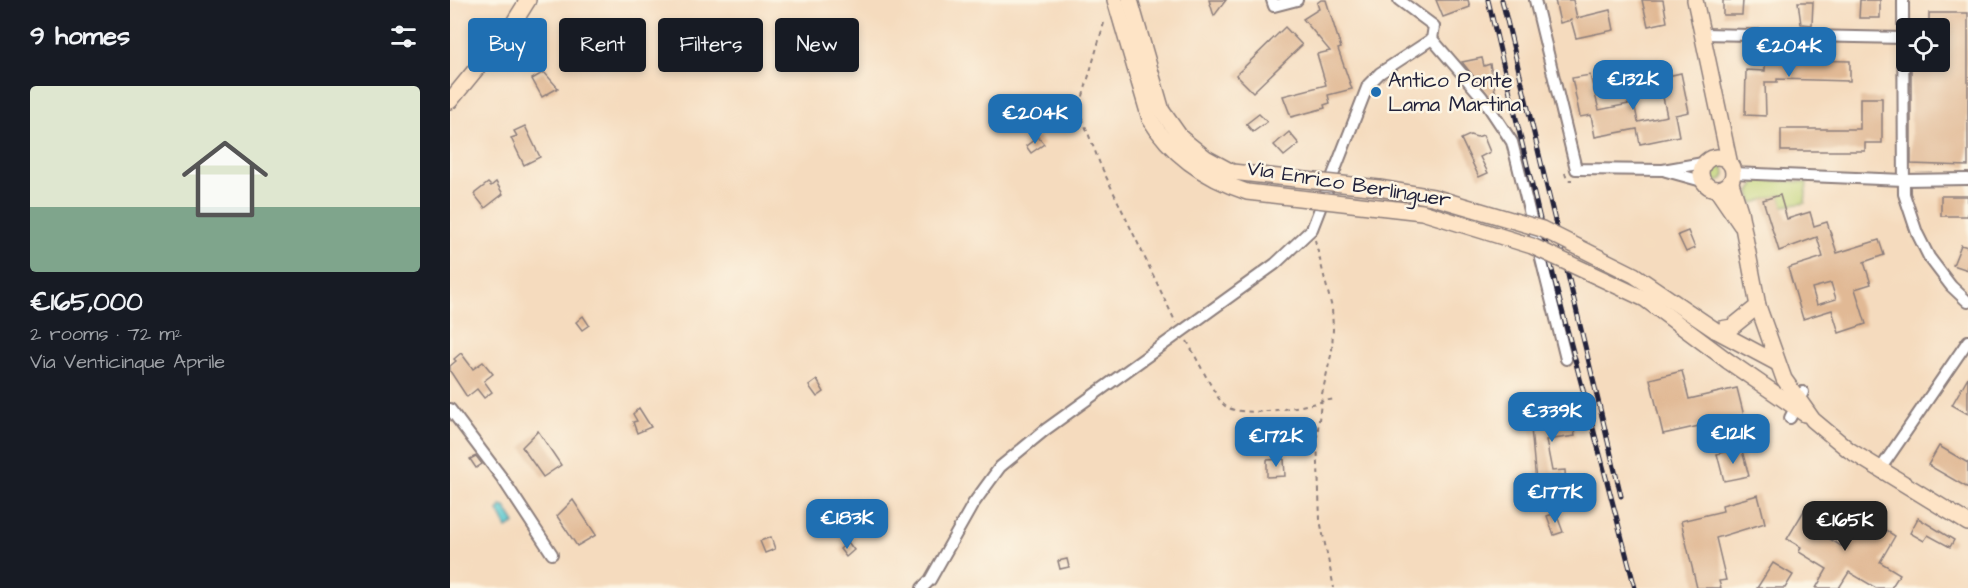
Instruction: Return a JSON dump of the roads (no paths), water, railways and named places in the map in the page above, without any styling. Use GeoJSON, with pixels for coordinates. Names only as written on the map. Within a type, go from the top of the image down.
{"type":"FeatureCollection","features":[{"type":"Feature","properties":{"kind":"main road"},"geometry":{"type":"LineString","coordinates":[[450,101],[513,24],[528,0]]}},
{"type":"Feature","properties":{"kind":"main road","name":"Via Enrico Berlinguer"},"geometry":{"type":"LineString","coordinates":[[1115,0],[1156,115],[1206,158],[1232,172],[1379,188],[1433,197],[1542,229],[1634,275],[1715,330],[1777,363]]}},
{"type":"Feature","properties":{"kind":"main road","name":"Via Enrico Berlinguer"},"geometry":{"type":"LineString","coordinates":[[1130,0],[1156,115],[1158,134],[1196,168],[1220,183],[1247,192],[1422,212],[1533,246],[1645,299],[1728,361],[1797,404],[1849,450],[1968,523]]}},
{"type":"Feature","properties":{"kind":"main road"},"geometry":{"type":"LineString","coordinates":[[1695,0],[1720,127],[1728,177],[1730,212],[1741,226],[1758,306],[1777,363],[1797,404]]}},
{"type":"Feature","properties":{"kind":"main road"},"geometry":{"type":"LineString","coordinates":[[1720,127],[1700,172],[1702,181],[1728,177]]}},
{"type":"Feature","properties":{"kind":"main road"},"geometry":{"type":"LineString","coordinates":[[1706,160],[1728,177]]}},
{"type":"Feature","properties":{"kind":"main road"},"geometry":{"type":"LineString","coordinates":[[1715,330],[1732,327],[1758,306]]}},
{"type":"Feature","properties":{"kind":"main road","name":"Via Enrico Berlinguer"},"geometry":{"type":"LineString","coordinates":[[1728,361],[1759,372],[1777,363]]}},
{"type":"Feature","properties":{"kind":"street"},"geometry":{"type":"LineString","coordinates":[[1273,3],[1297,0]]}},
{"type":"Feature","properties":{"kind":"street"},"geometry":{"type":"LineString","coordinates":[[922,588],[935,571],[973,504],[1000,467],[1045,430],[1275,264],[1312,229],[1368,85],[1380,73],[1432,39],[1434,26],[1399,0]]}},
{"type":"Feature","properties":{"kind":"street"},"geometry":{"type":"LineString","coordinates":[[1535,0],[1576,170],[1663,170],[1706,160]]}},
{"type":"Feature","properties":{"kind":"street"},"geometry":{"type":"LineString","coordinates":[[1903,0],[1903,18]]}},
{"type":"Feature","properties":{"kind":"street"},"geometry":{"type":"LineString","coordinates":[[1703,34],[1896,38]]}},
{"type":"Feature","properties":{"kind":"street"},"geometry":{"type":"LineString","coordinates":[[1432,39],[1482,98],[1512,142],[1566,359]]}},
{"type":"Feature","properties":{"kind":"street"},"geometry":{"type":"LineString","coordinates":[[1904,72],[1904,194],[1929,257],[1951,286],[1968,302]]}},
{"type":"Feature","properties":{"kind":"street"},"geometry":{"type":"LineString","coordinates":[[1663,170],[1702,181]]}},
{"type":"Feature","properties":{"kind":"street"},"geometry":{"type":"LineString","coordinates":[[1728,177],[1968,179]]}},
{"type":"Feature","properties":{"kind":"street"},"geometry":{"type":"LineString","coordinates":[[1881,468],[1968,341]]}},
{"type":"Feature","properties":{"kind":"street"},"geometry":{"type":"LineString","coordinates":[[450,409],[502,478],[552,554]]}},
{"type":"Feature","properties":{"kind":"water"},"geometry":{"type":"Polygon","coordinates":[[[501,506],[505,507],[515,523],[507,528],[498,511],[501,506]]]}},
{"type":"Feature","properties":{"kind":"railway"},"geometry":{"type":"LineString","coordinates":[[1488,0],[1557,291],[1635,588]]}},
{"type":"Feature","properties":{"kind":"railway"},"geometry":{"type":"LineString","coordinates":[[1502,0],[1621,496]]}},
{"type":"Feature","properties":{"kind":"place","name":"Antico Ponte Lama Martina"},"geometry":{"type":"Point","coordinates":[1376,92]}}]}
